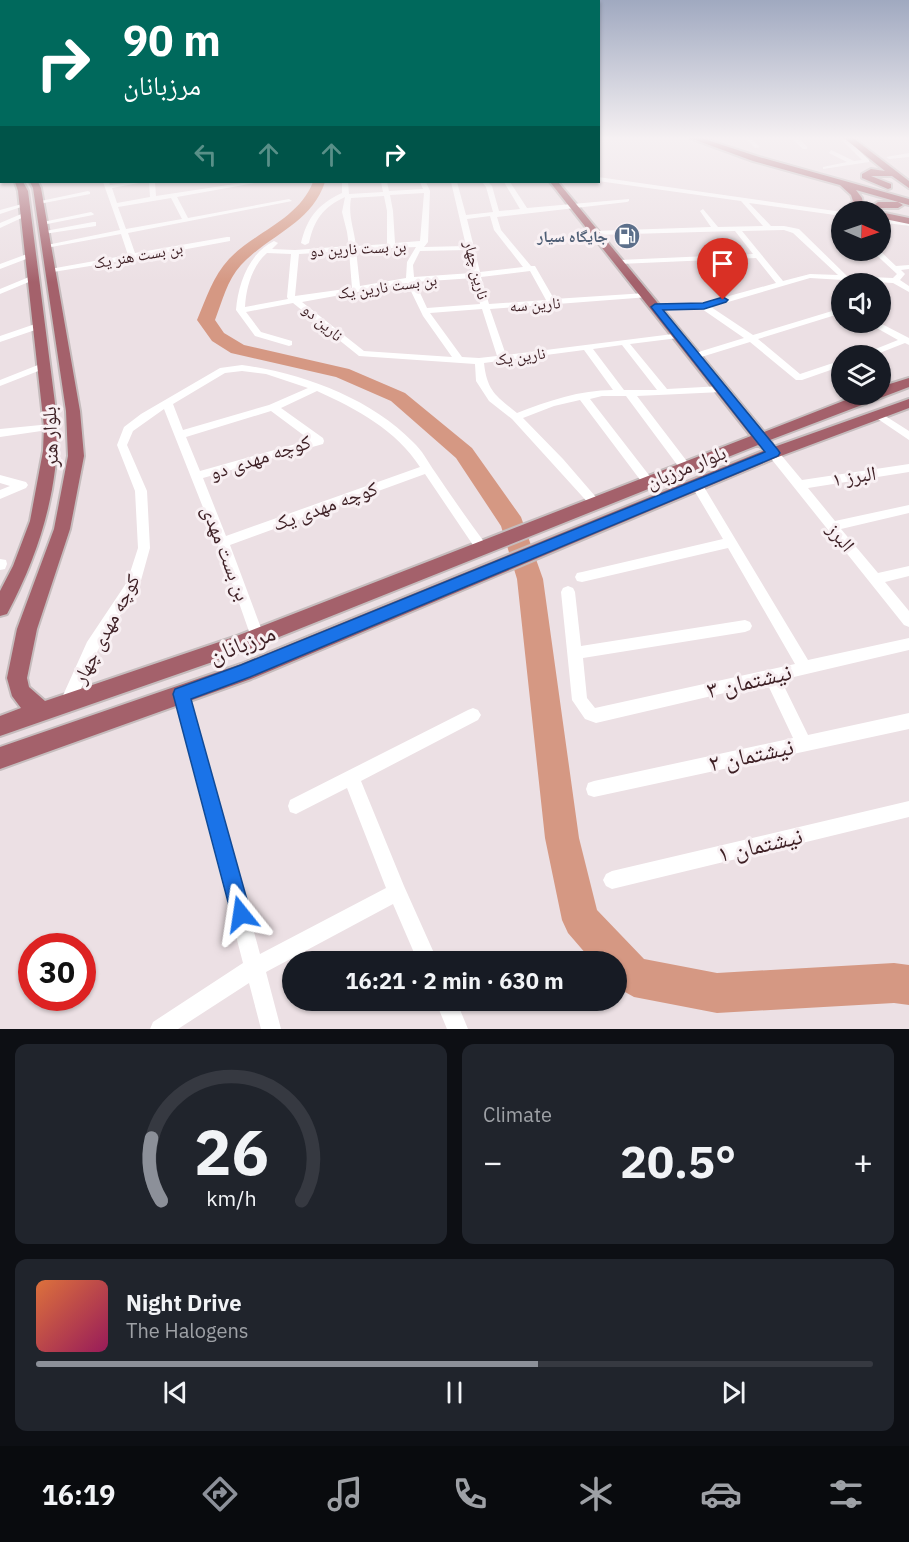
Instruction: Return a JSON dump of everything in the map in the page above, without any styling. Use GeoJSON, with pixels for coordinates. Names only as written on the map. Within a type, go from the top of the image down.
{"type":"FeatureCollection","features":[{"type":"Feature","properties":{"kind":"main road","name":"بلوار هنر"},"geometry":{"type":"LineString","coordinates":[[21,186],[44,234],[73,411],[76,456],[62,529],[9,683],[17,684],[24,698],[42,711]]}},
{"type":"Feature","properties":{"kind":"main road","name":"بلوار هنر"},"geometry":{"type":"LineString","coordinates":[[0,608],[20,575],[35,533],[52,462],[51,427],[30,255],[30,207],[36,186]]}},
{"type":"Feature","properties":{"kind":"main road"},"geometry":{"type":"LineString","coordinates":[[557,186],[773,453]]}},
{"type":"Feature","properties":{"kind":"main road"},"geometry":{"type":"LineString","coordinates":[[844,186],[855,194],[858,201]]}},
{"type":"Feature","properties":{"kind":"main road"},"geometry":{"type":"LineString","coordinates":[[847,186],[909,204]]}},
{"type":"Feature","properties":{"kind":"main road"},"geometry":{"type":"LineString","coordinates":[[883,186],[909,193]]}},
{"type":"Feature","properties":{"kind":"main road"},"geometry":{"type":"LineString","coordinates":[[887,186],[909,193]]}},
{"type":"Feature","properties":{"kind":"main road"},"geometry":{"type":"LineString","coordinates":[[891,205],[909,204]]}},
{"type":"Feature","properties":{"kind":"main road"},"geometry":{"type":"LineString","coordinates":[[891,218],[909,223]]}},
{"type":"Feature","properties":{"kind":"main road"},"geometry":{"type":"LineString","coordinates":[[43,366],[63,361]]}},
{"type":"Feature","properties":{"kind":"main road"},"geometry":{"type":"LineString","coordinates":[[891,389],[909,382]]}},
{"type":"Feature","properties":{"kind":"main road","name":"بلوار مرزبان"},"geometry":{"type":"LineString","coordinates":[[498,567],[773,453],[909,403]]}},
{"type":"Feature","properties":{"kind":"main road","name":"بلوار مرزبان"},"geometry":{"type":"LineString","coordinates":[[548,521],[846,405]]}},
{"type":"Feature","properties":{"kind":"main road","name":"مرزبانان"},"geometry":{"type":"LineString","coordinates":[[0,726],[257,636],[548,521]]}},
{"type":"Feature","properties":{"kind":"main road","name":"مرزبانان"},"geometry":{"type":"LineString","coordinates":[[0,758],[244,672],[498,567]]}},
{"type":"Feature","properties":{"kind":"street"},"geometry":{"type":"LineString","coordinates":[[108,186],[133,257]]}},
{"type":"Feature","properties":{"kind":"street"},"geometry":{"type":"LineString","coordinates":[[152,186],[153,198]]}},
{"type":"Feature","properties":{"kind":"street"},"geometry":{"type":"LineString","coordinates":[[115,205],[231,186]]}},
{"type":"Feature","properties":{"kind":"street"},"geometry":{"type":"LineString","coordinates":[[346,186],[345,212],[351,232],[356,289]]}},
{"type":"Feature","properties":{"kind":"street"},"geometry":{"type":"LineString","coordinates":[[385,186],[391,246]]}},
{"type":"Feature","properties":{"kind":"street","name":"بن بست نارین دو"},"geometry":{"type":"LineString","coordinates":[[265,251],[420,247],[424,242],[427,190],[425,186]]}},
{"type":"Feature","properties":{"kind":"street","name":"نارین چهار"},"geometry":{"type":"LineString","coordinates":[[455,186],[486,308],[502,358]]}},
{"type":"Feature","properties":{"kind":"street"},"geometry":{"type":"LineString","coordinates":[[489,186],[498,230],[531,269],[552,303]]}},
{"type":"Feature","properties":{"kind":"street"},"geometry":{"type":"LineString","coordinates":[[509,186],[525,211]]}},
{"type":"Feature","properties":{"kind":"street"},"geometry":{"type":"LineString","coordinates":[[646,186],[831,212]]}},
{"type":"Feature","properties":{"kind":"street"},"geometry":{"type":"LineString","coordinates":[[305,243],[310,221],[331,201],[347,195],[427,190]]}},
{"type":"Feature","properties":{"kind":"street"},"geometry":{"type":"LineString","coordinates":[[0,212],[88,192]]}},
{"type":"Feature","properties":{"kind":"street"},"geometry":{"type":"LineString","coordinates":[[173,195],[186,220]]}},
{"type":"Feature","properties":{"kind":"street"},"geometry":{"type":"LineString","coordinates":[[464,217],[627,200]]}},
{"type":"Feature","properties":{"kind":"street"},"geometry":{"type":"LineString","coordinates":[[743,200],[770,228]]}},
{"type":"Feature","properties":{"kind":"street"},"geometry":{"type":"LineString","coordinates":[[44,234],[125,232],[289,201]]}},
{"type":"Feature","properties":{"kind":"street"},"geometry":{"type":"LineString","coordinates":[[0,226],[30,207]]}},
{"type":"Feature","properties":{"kind":"street"},"geometry":{"type":"LineString","coordinates":[[703,211],[716,229]]}},
{"type":"Feature","properties":{"kind":"street"},"geometry":{"type":"LineString","coordinates":[[44,234],[91,214]]}},
{"type":"Feature","properties":{"kind":"street"},"geometry":{"type":"LineString","coordinates":[[891,221],[909,223]]}},
{"type":"Feature","properties":{"kind":"street"},"geometry":{"type":"LineString","coordinates":[[44,234],[93,224]]}},
{"type":"Feature","properties":{"kind":"street"},"geometry":{"type":"LineString","coordinates":[[736,228],[782,284]]}},
{"type":"Feature","properties":{"kind":"street"},"geometry":{"type":"LineString","coordinates":[[595,233],[784,228],[796,231],[840,273]]}},
{"type":"Feature","properties":{"kind":"street","name":"بن بست هنر یک"},"geometry":{"type":"LineString","coordinates":[[50,271],[227,239]]}},
{"type":"Feature","properties":{"kind":"street"},"geometry":{"type":"LineString","coordinates":[[274,243],[258,257],[242,289],[240,310],[258,334],[289,344]]}},
{"type":"Feature","properties":{"kind":"street"},"geometry":{"type":"LineString","coordinates":[[460,361],[424,311],[409,280],[408,267],[420,247],[471,248]]}},
{"type":"Feature","properties":{"kind":"street","name":"نارین دو"},"geometry":{"type":"LineString","coordinates":[[295,252],[291,297],[362,354]]}},
{"type":"Feature","properties":{"kind":"street"},"geometry":{"type":"LineString","coordinates":[[0,267],[30,255]]}},
{"type":"Feature","properties":{"kind":"street"},"geometry":{"type":"LineString","coordinates":[[619,262],[760,256]]}},
{"type":"Feature","properties":{"kind":"street"},"geometry":{"type":"LineString","coordinates":[[886,261],[901,274],[895,281]]}},
{"type":"Feature","properties":{"kind":"street"},"geometry":{"type":"LineString","coordinates":[[894,268],[909,267]]}},
{"type":"Feature","properties":{"kind":"street","name":"بن بست نارین یک"},"geometry":{"type":"LineString","coordinates":[[240,310],[409,280],[463,277],[531,269]]}},
{"type":"Feature","properties":{"kind":"street"},"geometry":{"type":"LineString","coordinates":[[655,307],[704,306],[810,276],[831,277]]}},
{"type":"Feature","properties":{"kind":"street"},"geometry":{"type":"LineString","coordinates":[[0,292],[32,279]]}},
{"type":"Feature","properties":{"kind":"street"},"geometry":{"type":"LineString","coordinates":[[891,281],[909,290]]}},
{"type":"Feature","properties":{"kind":"street","name":"نارین سه"},"geometry":{"type":"LineString","coordinates":[[424,311],[646,295]]}},
{"type":"Feature","properties":{"kind":"street"},"geometry":{"type":"LineString","coordinates":[[704,306],[751,338],[799,378],[831,367]]}},
{"type":"Feature","properties":{"kind":"street"},"geometry":{"type":"LineString","coordinates":[[694,356],[831,313]]}},
{"type":"Feature","properties":{"kind":"street"},"geometry":{"type":"LineString","coordinates":[[0,339],[38,326]]}},
{"type":"Feature","properties":{"kind":"street"},"geometry":{"type":"LineString","coordinates":[[891,333],[907,341]]}},
{"type":"Feature","properties":{"kind":"street","name":"نارین یک"},"geometry":{"type":"LineString","coordinates":[[362,354],[478,361],[678,335]]}},
{"type":"Feature","properties":{"kind":"street"},"geometry":{"type":"LineString","coordinates":[[891,346],[907,341]]}},
{"type":"Feature","properties":{"kind":"street"},"geometry":{"type":"LineString","coordinates":[[624,342],[664,393]]}},
{"type":"Feature","properties":{"kind":"street"},"geometry":{"type":"LineString","coordinates":[[587,347],[685,467]]}},
{"type":"Feature","properties":{"kind":"street"},"geometry":{"type":"LineString","coordinates":[[478,361],[481,381],[487,391],[516,417],[559,462],[594,503]]}},
{"type":"Feature","properties":{"kind":"street"},"geometry":{"type":"LineString","coordinates":[[0,383],[43,366]]}},
{"type":"Feature","properties":{"kind":"street","name":"کوچه مهدی چهار"},"geometry":{"type":"LineString","coordinates":[[68,702],[92,646],[134,584],[144,548],[141,490],[122,445],[128,429],[223,370],[235,366],[288,376],[343,399],[382,422],[410,444],[487,545]]}},
{"type":"Feature","properties":{"kind":"street"},"geometry":{"type":"LineString","coordinates":[[180,435],[273,407],[316,388]]}},
{"type":"Feature","properties":{"kind":"street"},"geometry":{"type":"LineString","coordinates":[[516,417],[552,403],[583,397],[625,392],[664,393],[722,389]]}},
{"type":"Feature","properties":{"kind":"street"},"geometry":{"type":"LineString","coordinates":[[583,397],[648,482]]}},
{"type":"Feature","properties":{"kind":"street","name":"بن بست مهدی"},"geometry":{"type":"LineString","coordinates":[[167,403],[223,542],[257,636]]}},
{"type":"Feature","properties":{"kind":"street","name":"کوچه مهدی دو"},"geometry":{"type":"LineString","coordinates":[[196,476],[319,441],[273,407]]}},
{"type":"Feature","properties":{"kind":"street"},"geometry":{"type":"LineString","coordinates":[[879,415],[909,436]]}},
{"type":"Feature","properties":{"kind":"street"},"geometry":{"type":"LineString","coordinates":[[0,433],[51,427]]}},
{"type":"Feature","properties":{"kind":"street","name":"البرز"},"geometry":{"type":"LineString","coordinates":[[773,453],[909,621]]}},
{"type":"Feature","properties":{"kind":"street","name":"البرز ۱"},"geometry":{"type":"LineString","coordinates":[[799,485],[909,468]]}},
{"type":"Feature","properties":{"kind":"street","name":"کوچه مهدی یک"},"geometry":{"type":"LineString","coordinates":[[223,542],[427,469]]}},
{"type":"Feature","properties":{"kind":"street"},"geometry":{"type":"LineString","coordinates":[[0,478],[22,484],[0,495]]}},
{"type":"Feature","properties":{"kind":"street"},"geometry":{"type":"LineString","coordinates":[[697,485],[805,668]]}},
{"type":"Feature","properties":{"kind":"street"},"geometry":{"type":"LineString","coordinates":[[832,526],[909,509]]}},
{"type":"Feature","properties":{"kind":"street"},"geometry":{"type":"LineString","coordinates":[[582,577],[731,542]]}},
{"type":"Feature","properties":{"kind":"street"},"geometry":{"type":"LineString","coordinates":[[875,579],[909,571]]}},
{"type":"Feature","properties":{"kind":"street"},"geometry":{"type":"LineString","coordinates":[[568,592],[575,653],[745,626]]}},
{"type":"Feature","properties":{"kind":"street","name":"نيشتمان ۳"},"geometry":{"type":"LineString","coordinates":[[575,653],[580,699],[590,714],[596,716],[909,644]]}},
{"type":"Feature","properties":{"kind":"street"},"geometry":{"type":"LineString","coordinates":[[771,675],[804,744]]}},
{"type":"Feature","properties":{"kind":"street"},"geometry":{"type":"LineString","coordinates":[[181,694],[271,1029]]}},
{"type":"Feature","properties":{"kind":"street"},"geometry":{"type":"LineString","coordinates":[[296,806],[473,715]]}},
{"type":"Feature","properties":{"kind":"street","name":"نيشتمان ۲"},"geometry":{"type":"LineString","coordinates":[[594,789],[909,721]]}},
{"type":"Feature","properties":{"kind":"street"},"geometry":{"type":"LineString","coordinates":[[351,777],[423,951]]}},
{"type":"Feature","properties":{"kind":"street","name":"نيشتمان ۱"},"geometry":{"type":"LineString","coordinates":[[612,880],[909,810]]}},
{"type":"Feature","properties":{"kind":"street"},"geometry":{"type":"LineString","coordinates":[[160,1029],[255,967],[397,892]]}},
{"type":"Feature","properties":{"kind":"street"},"geometry":{"type":"LineString","coordinates":[[450,1011],[458,1029]]}},
{"type":"Feature","properties":{"kind":"waterway"},"geometry":{"type":"LineString","coordinates":[[317,186],[307,206],[246,252],[231,267],[218,289],[206,320],[218,337],[238,349],[342,373],[398,397],[464,453],[512,524],[530,579],[562,838],[581,920],[634,977],[717,993],[894,983],[909,985]]}},
{"type":"Feature","properties":{"kind":"place","name":"جایگاه سیار"},"geometry":{"type":"Point","coordinates":[627,236]}},
{"type":"Feature","properties":{"kind":"route"},"geometry":{"type":"LineString","coordinates":[[241,914],[181,694],[244,672],[773,453],[655,307],[704,306],[723,300]]}}]}
